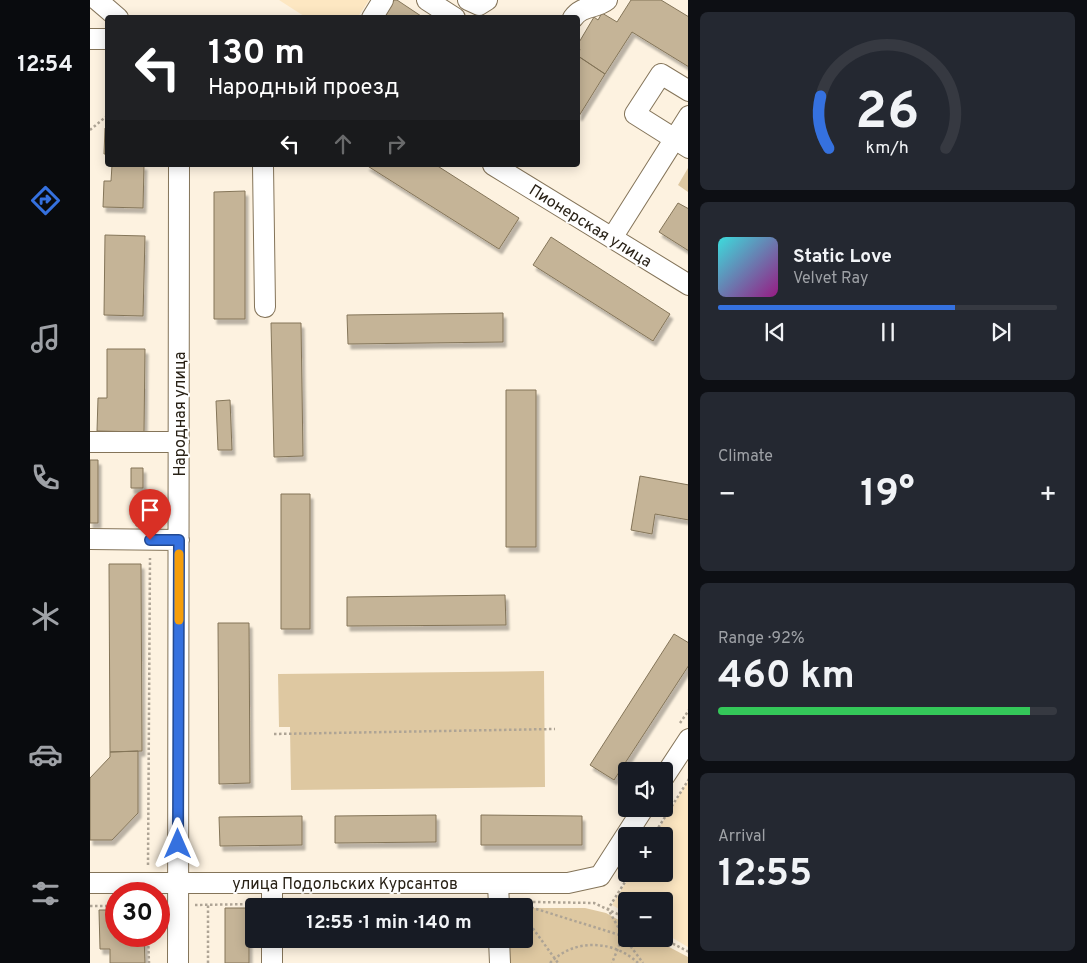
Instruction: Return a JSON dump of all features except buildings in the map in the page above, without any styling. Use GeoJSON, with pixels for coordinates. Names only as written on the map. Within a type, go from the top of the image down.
{"type":"FeatureCollection","features":[{"type":"Feature","properties":{"kind":"street"},"geometry":{"type":"LineString","coordinates":[[97,0],[114,15]]}},
{"type":"Feature","properties":{"kind":"street"},"geometry":{"type":"LineString","coordinates":[[374,15],[383,0]]}},
{"type":"Feature","properties":{"kind":"street"},"geometry":{"type":"LineString","coordinates":[[428,0],[450,15]]}},
{"type":"Feature","properties":{"kind":"street"},"geometry":{"type":"LineString","coordinates":[[468,0],[479,5],[486,0]]}},
{"type":"Feature","properties":{"kind":"street"},"geometry":{"type":"LineString","coordinates":[[576,15],[580,10],[600,5],[607,0]]}},
{"type":"Feature","properties":{"kind":"street"},"geometry":{"type":"LineString","coordinates":[[90,40],[105,40]]}},
{"type":"Feature","properties":{"kind":"street"},"geometry":{"type":"LineString","coordinates":[[681,143],[636,114],[661,74],[688,91]]}},
{"type":"Feature","properties":{"kind":"street"},"geometry":{"type":"LineString","coordinates":[[612,238],[681,143],[688,116]]}},
{"type":"Feature","properties":{"kind":"street","name":"Народная улица"},"geometry":{"type":"LineString","coordinates":[[178,963],[179,167]]}},
{"type":"Feature","properties":{"kind":"street"},"geometry":{"type":"LineString","coordinates":[[263,167],[265,307]]}},
{"type":"Feature","properties":{"kind":"street","name":"Пионерская улица"},"geometry":{"type":"LineString","coordinates":[[496,167],[688,285]]}},
{"type":"Feature","properties":{"kind":"street"},"geometry":{"type":"LineString","coordinates":[[90,442],[179,442]]}},
{"type":"Feature","properties":{"kind":"street"},"geometry":{"type":"LineString","coordinates":[[90,539],[179,540]]}},
{"type":"Feature","properties":{"kind":"street"},"geometry":{"type":"LineString","coordinates":[[673,762],[688,738]]}},
{"type":"Feature","properties":{"kind":"street","name":"улица Подольских Курсантов"},"geometry":{"type":"LineString","coordinates":[[170,882],[272,882],[498,897],[600,876],[638,817]]}},
{"type":"Feature","properties":{"kind":"street"},"geometry":{"type":"LineString","coordinates":[[272,882],[272,898]]}},
{"type":"Feature","properties":{"kind":"street","name":"улица Подольских Курсантов"},"geometry":{"type":"LineString","coordinates":[[90,883],[105,883]]}},
{"type":"Feature","properties":{"kind":"street"},"geometry":{"type":"LineString","coordinates":[[272,948],[272,963]]}},
{"type":"Feature","properties":{"kind":"street"},"geometry":{"type":"LineString","coordinates":[[499,948],[500,963]]}},
{"type":"Feature","properties":{"kind":"path"},"geometry":{"type":"LineString","coordinates":[[90,130],[105,117]]}},
{"type":"Feature","properties":{"kind":"path"},"geometry":{"type":"LineString","coordinates":[[148,882],[150,540]]}},
{"type":"Feature","properties":{"kind":"path"},"geometry":{"type":"LineString","coordinates":[[274,734],[555,729]]}},
{"type":"Feature","properties":{"kind":"path"},"geometry":{"type":"LineString","coordinates":[[659,827],[688,779]]}},
{"type":"Feature","properties":{"kind":"path"},"geometry":{"type":"LineString","coordinates":[[608,908],[625,882]]}},
{"type":"Feature","properties":{"kind":"path"},"geometry":{"type":"LineString","coordinates":[[470,898],[498,897]]}},
{"type":"Feature","properties":{"kind":"path"},"geometry":{"type":"LineString","coordinates":[[618,914],[594,903],[513,902],[618,934]]}},
{"type":"Feature","properties":{"kind":"path"},"geometry":{"type":"LineString","coordinates":[[178,905],[245,905]]}},
{"type":"Feature","properties":{"kind":"path"},"geometry":{"type":"LineString","coordinates":[[208,905],[208,963]]}},
{"type":"Feature","properties":{"kind":"path"},"geometry":{"type":"LineString","coordinates":[[90,906],[105,906]]}},
{"type":"Feature","properties":{"kind":"path"},"geometry":{"type":"LineString","coordinates":[[608,908],[618,927]]}},
{"type":"Feature","properties":{"kind":"path"},"geometry":{"type":"LineString","coordinates":[[533,928],[558,963]]}},
{"type":"Feature","properties":{"kind":"path"},"geometry":{"type":"LineString","coordinates":[[673,944],[688,952]]}},
{"type":"Feature","properties":{"kind":"path"},"geometry":{"type":"LineString","coordinates":[[550,963],[555,958],[575,948],[587,945],[599,945],[618,950],[638,963]]}},
{"type":"Feature","properties":{"kind":"path"},"geometry":{"type":"LineString","coordinates":[[148,947],[148,963]]}},
{"type":"Feature","properties":{"kind":"path"},"geometry":{"type":"LineString","coordinates":[[612,963],[619,947]]}},
{"type":"Feature","properties":{"kind":"path"},"geometry":{"type":"LineString","coordinates":[[631,947],[643,963]]}},
{"type":"Feature","properties":{"kind":"shaded area"},"geometry":{"type":"Polygon","coordinates":[[[279,0],[369,0],[359,15],[302,15],[279,0]]]}},
{"type":"Feature","properties":{"kind":"shaded area"},"geometry":{"type":"Polygon","coordinates":[[[688,168],[688,192],[678,185],[688,168]]]}},
{"type":"Feature","properties":{"kind":"shaded area"},"geometry":{"type":"Polygon","coordinates":[[[544,671],[545,787],[291,790],[290,727],[279,727],[278,674],[544,671]]]}},
{"type":"Feature","properties":{"kind":"shaded area"},"geometry":{"type":"Polygon","coordinates":[[[688,781],[688,947],[673,938],[673,892],[620,892],[626,882],[673,882],[673,827],[660,827],[666,817],[673,817],[673,805],[688,781]]]}},
{"type":"Feature","properties":{"kind":"shaded area"},"geometry":{"type":"Polygon","coordinates":[[[618,895],[618,908],[612,905],[618,895]]]}},
{"type":"Feature","properties":{"kind":"shaded area"},"geometry":{"type":"Polygon","coordinates":[[[533,908],[585,908],[606,913],[618,920],[618,947],[669,947],[688,957],[688,963],[509,963],[509,948],[533,948],[533,908]]]}},
{"type":"Feature","properties":{"kind":"slow traffic"},"geometry":{"type":"LineString","coordinates":[[179,554],[179,620]]}},
{"type":"Feature","properties":{"kind":"route"},"geometry":{"type":"LineString","coordinates":[[150,540],[179,540],[178,844]]}}]}
